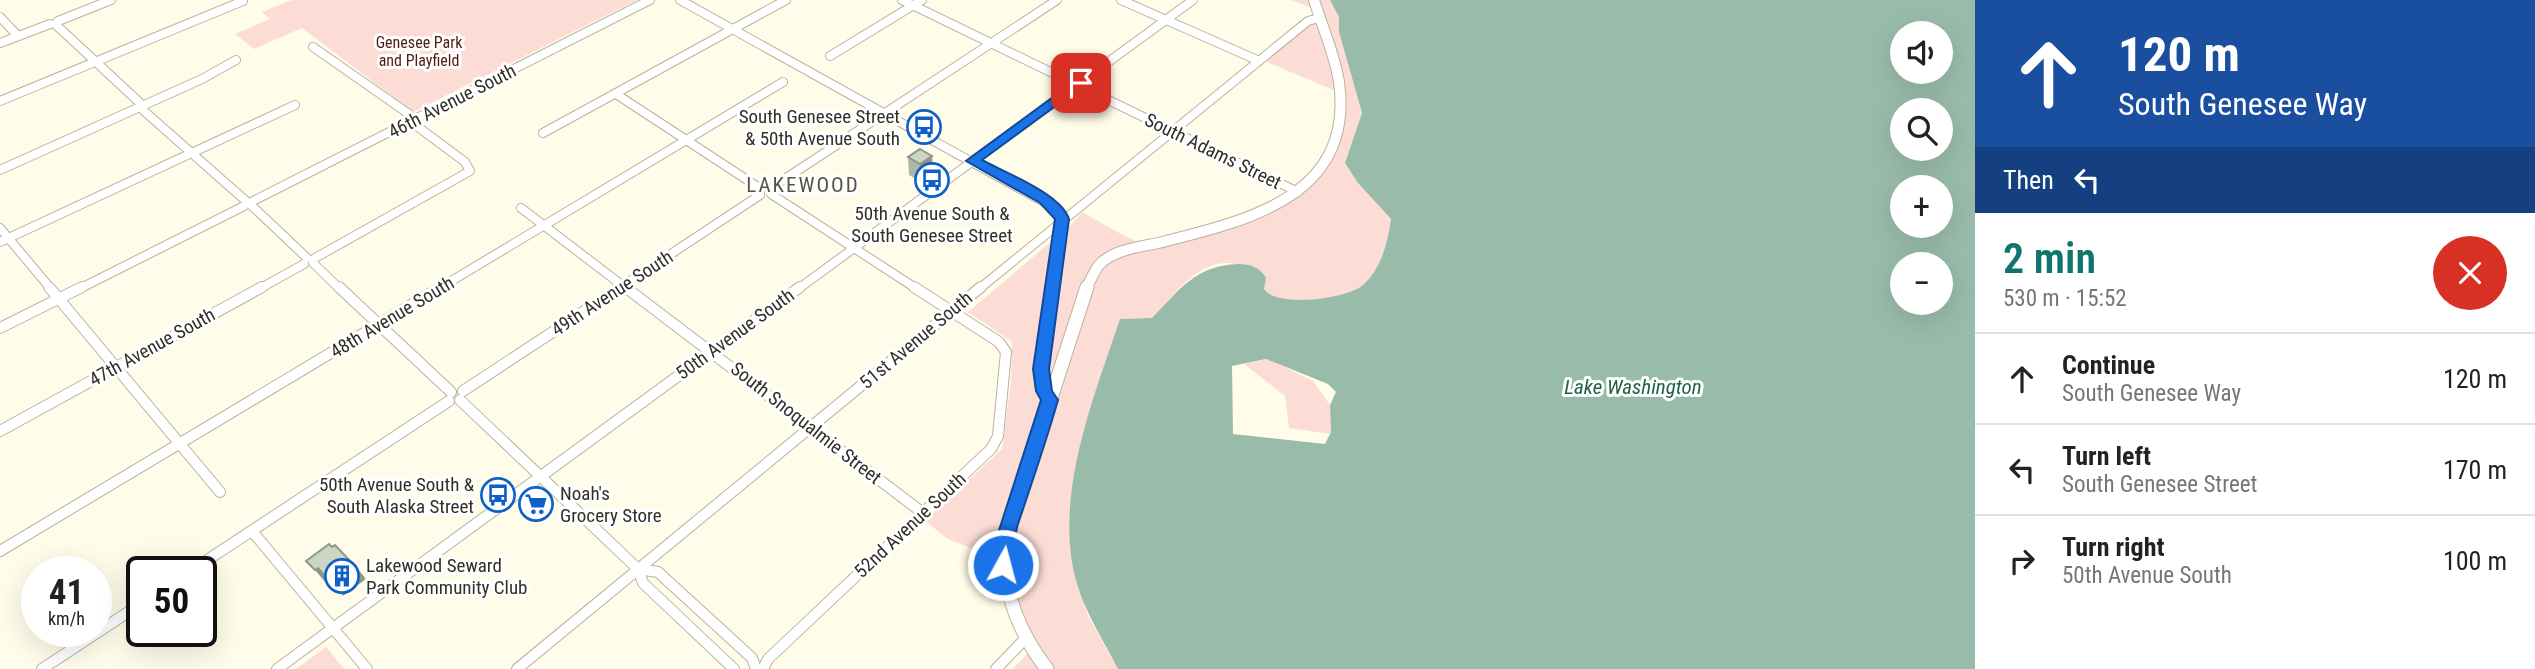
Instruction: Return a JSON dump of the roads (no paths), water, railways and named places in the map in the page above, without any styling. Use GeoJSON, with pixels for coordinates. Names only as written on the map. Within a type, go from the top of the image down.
{"type":"FeatureCollection","features":[{"type":"Feature","properties":{"kind":"main road"},"geometry":{"type":"LineString","coordinates":[[1047,669],[1025,639],[1006,592],[1002,549],[1087,287],[1092,275],[1107,258],[1126,248],[1234,224],[1276,207],[1298,192],[1330,154],[1341,113],[1339,80],[1314,0]]}},
{"type":"Feature","properties":{"kind":"street"},"geometry":{"type":"LineString","coordinates":[[0,43],[111,0]]}},
{"type":"Feature","properties":{"kind":"street","name":"46th Avenue South"},"geometry":{"type":"LineString","coordinates":[[0,328],[650,0]]}},
{"type":"Feature","properties":{"kind":"street"},"geometry":{"type":"LineString","coordinates":[[680,0],[1045,200],[1060,211],[1062,219],[1041,369],[1044,391],[1049,400]]}},
{"type":"Feature","properties":{"kind":"street"},"geometry":{"type":"LineString","coordinates":[[543,133],[786,0]]}},
{"type":"Feature","properties":{"kind":"street","name":"South Adams Street"},"geometry":{"type":"LineString","coordinates":[[902,0],[1298,192]]}},
{"type":"Feature","properties":{"kind":"street"},"geometry":{"type":"LineString","coordinates":[[830,56],[922,0]]}},
{"type":"Feature","properties":{"kind":"street","name":"49th Avenue South"},"geometry":{"type":"LineString","coordinates":[[214,556],[1058,0]]}},
{"type":"Feature","properties":{"kind":"street"},"geometry":{"type":"LineString","coordinates":[[1121,0],[1257,60]]}},
{"type":"Feature","properties":{"kind":"street","name":"50th Avenue South"},"geometry":{"type":"LineString","coordinates":[[277,669],[1193,0]]}},
{"type":"Feature","properties":{"kind":"street"},"geometry":{"type":"LineString","coordinates":[[0,101],[243,1]]}},
{"type":"Feature","properties":{"kind":"street"},"geometry":{"type":"LineString","coordinates":[[0,17],[18,36]]}},
{"type":"Feature","properties":{"kind":"street","name":"51st Avenue South"},"geometry":{"type":"LineString","coordinates":[[517,669],[1257,60],[1308,21],[1319,18]]}},
{"type":"Feature","properties":{"kind":"street"},"geometry":{"type":"LineString","coordinates":[[54,23],[541,476],[638,569],[643,583],[734,669]]}},
{"type":"Feature","properties":{"kind":"street"},"geometry":{"type":"LineString","coordinates":[[313,47],[358,80],[382,93],[409,114],[411,122]]}},
{"type":"Feature","properties":{"kind":"street"},"geometry":{"type":"LineString","coordinates":[[0,170],[236,60]]}},
{"type":"Feature","properties":{"kind":"street","name":"48th Avenue South"},"geometry":{"type":"LineString","coordinates":[[0,551],[783,82]]}},
{"type":"Feature","properties":{"kind":"street"},"geometry":{"type":"LineString","coordinates":[[616,94],[951,310]]}},
{"type":"Feature","properties":{"kind":"street"},"geometry":{"type":"LineString","coordinates":[[4,240],[295,105]]}},
{"type":"Feature","properties":{"kind":"street","name":"47th Avenue South"},"geometry":{"type":"LineString","coordinates":[[0,431],[470,171],[465,162],[411,122]]}},
{"type":"Feature","properties":{"kind":"street","name":"South Snoqualmie Street"},"geometry":{"type":"LineString","coordinates":[[521,208],[923,513]]}},
{"type":"Feature","properties":{"kind":"street"},"geometry":{"type":"LineString","coordinates":[[0,228],[4,240],[60,298],[219,492]]}},
{"type":"Feature","properties":{"kind":"street","name":"52nd Avenue South"},"geometry":{"type":"LineString","coordinates":[[763,669],[768,659],[996,442],[1006,356],[999,342],[951,310]]}},
{"type":"Feature","properties":{"kind":"street"},"geometry":{"type":"LineString","coordinates":[[252,531],[368,669]]}},
{"type":"Feature","properties":{"kind":"street"},"geometry":{"type":"LineString","coordinates":[[638,569],[658,572],[752,658],[756,669]]}},
{"type":"Feature","properties":{"kind":"street"},"geometry":{"type":"LineString","coordinates":[[42,669],[126,614]]}},
{"type":"Feature","properties":{"kind":"street"},"geometry":{"type":"LineString","coordinates":[[996,669],[1025,639]]}},
{"type":"Feature","properties":{"kind":"water","name":"Lake Washington"},"geometry":{"type":"Polygon","coordinates":[[[1330,0],[1975,0],[1975,669],[1118,669],[1078,587],[1071,554],[1069,520],[1079,451],[1120,319],[1152,318],[1189,281],[1223,265],[1242,264],[1258,269],[1266,278],[1264,289],[1271,295],[1283,298],[1312,299],[1343,294],[1363,285],[1375,271],[1383,255],[1391,219],[1358,183],[1345,163],[1362,113],[1339,32],[1339,17],[1330,0]],[[1266,359],[1232,366],[1233,434],[1325,444],[1331,432],[1330,405],[1336,392],[1328,384],[1266,359]]]}},
{"type":"Feature","properties":{"kind":"place","name":"South Genesee Street & 50th Avenue South"},"geometry":{"type":"Point","coordinates":[924,127]}},
{"type":"Feature","properties":{"kind":"place","name":"50th Avenue South & South Genesee Street"},"geometry":{"type":"Point","coordinates":[932,180]}},
{"type":"Feature","properties":{"kind":"place","name":"50th Avenue South & South Alaska Street"},"geometry":{"type":"Point","coordinates":[498,495]}},
{"type":"Feature","properties":{"kind":"place","name":"Noah's Grocery Store"},"geometry":{"type":"Point","coordinates":[536,504]}},
{"type":"Feature","properties":{"kind":"place","name":"Lakewood Seward Park Community Club"},"geometry":{"type":"Point","coordinates":[342,576]}},
{"type":"Feature","properties":{"kind":"district","name":"LAKEWOOD"},"geometry":{"type":"Point","coordinates":[803,185]}},
{"type":"Feature","properties":{"kind":"park label","name":"Genesee Park and Playfield"},"geometry":{"type":"Point","coordinates":[419,51]}}]}
